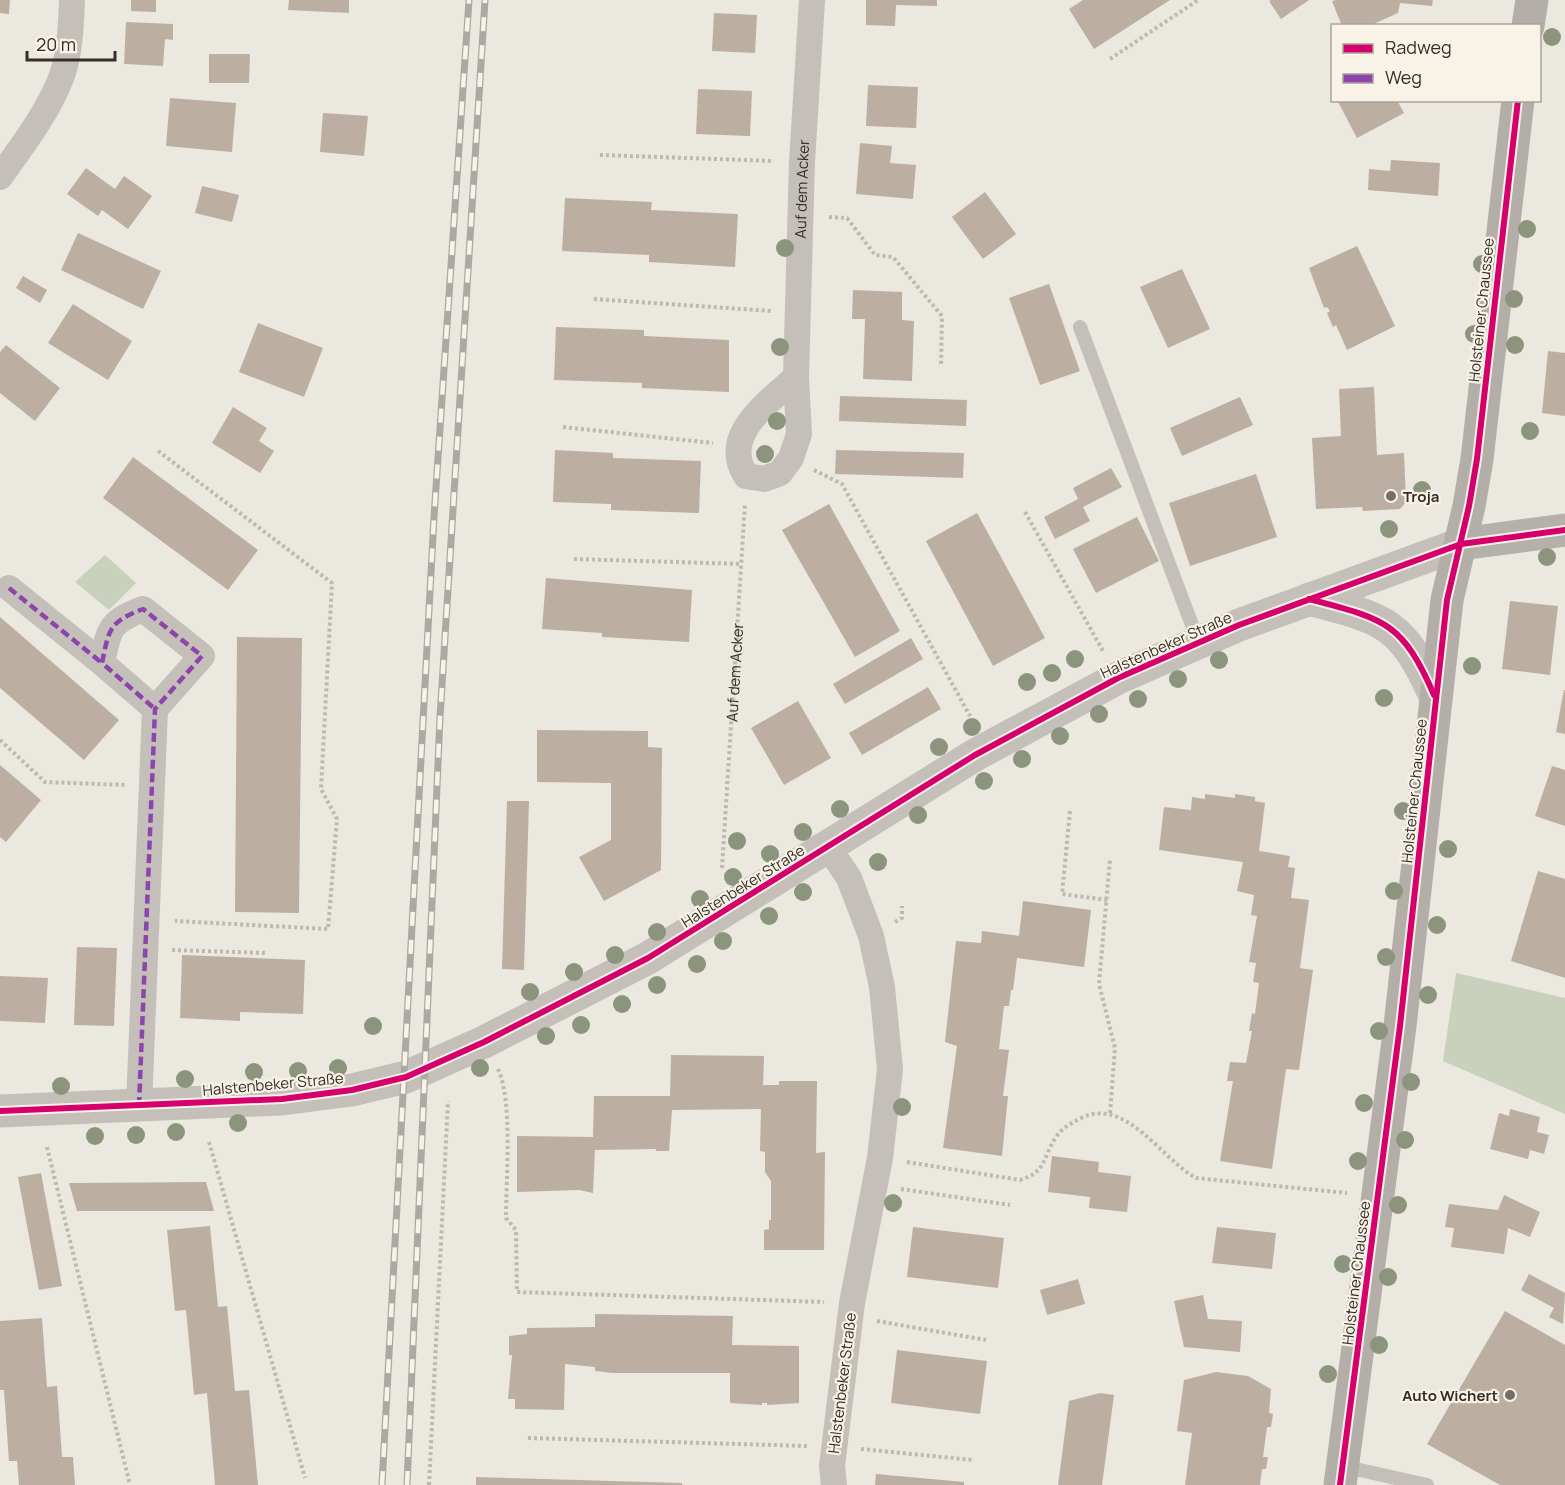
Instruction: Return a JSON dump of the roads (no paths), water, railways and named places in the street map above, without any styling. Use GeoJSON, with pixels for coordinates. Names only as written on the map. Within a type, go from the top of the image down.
{"type":"FeatureCollection","features":[{"type":"Feature","properties":{"kind":"main road"},"geometry":{"type":"LineString","coordinates":[[1528,24],[1532,0]]}},
{"type":"Feature","properties":{"kind":"main road","name":"Holsteiner Chaussee"},"geometry":{"type":"LineString","coordinates":[[1341,1475],[1425,809],[1435,696],[1447,600],[1461,544],[1477,459],[1518,102]]}},
{"type":"Feature","properties":{"kind":"main road"},"geometry":{"type":"LineString","coordinates":[[1461,544],[1565,530]]}},
{"type":"Feature","properties":{"kind":"street"},"geometry":{"type":"LineString","coordinates":[[0,177],[34,131],[61,79],[66,63],[72,0]]}},
{"type":"Feature","properties":{"kind":"street","name":"Auf dem Acker"},"geometry":{"type":"LineString","coordinates":[[796,377],[746,429],[737,445],[738,462],[746,476],[764,479],[780,473],[791,458],[798,434],[796,377],[802,162],[812,0]]}},
{"type":"Feature","properties":{"kind":"street","name":"Halstenbeker Straße"},"geometry":{"type":"LineString","coordinates":[[0,1111],[282,1099],[352,1090],[406,1077],[484,1042],[648,958],[975,755],[1118,678],[1198,641],[1461,544]]}},
{"type":"Feature","properties":{"kind":"street"},"geometry":{"type":"LineString","coordinates":[[9,588],[155,709]]}},
{"type":"Feature","properties":{"kind":"street"},"geometry":{"type":"LineString","coordinates":[[1310,599],[1363,614],[1388,626],[1407,644],[1419,661],[1435,696]]}},
{"type":"Feature","properties":{"kind":"street"},"geometry":{"type":"LineString","coordinates":[[102,663],[107,637],[120,618],[142,609],[202,656],[155,709],[139,1106]]}},
{"type":"Feature","properties":{"kind":"street","name":"Halstenbeker Straße"},"geometry":{"type":"LineString","coordinates":[[828,847],[849,878],[871,936],[882,987],[890,1069],[880,1158],[851,1310],[830,1471]]}},
{"type":"Feature","properties":{"kind":"lane"},"geometry":{"type":"LineString","coordinates":[[1080,327],[1198,641]]}},
{"type":"Feature","properties":{"kind":"lane"},"geometry":{"type":"LineString","coordinates":[[1341,1475],[1427,1485]]}},
{"type":"Feature","properties":{"kind":"railway"},"geometry":{"type":"LineString","coordinates":[[382,1485],[434,517],[469,0]]}},
{"type":"Feature","properties":{"kind":"railway"},"geometry":{"type":"LineString","coordinates":[[407,1485],[440,717],[485,0]]}},
{"type":"Feature","properties":{"kind":"place","name":"Troja"},"geometry":{"type":"Point","coordinates":[1391,496]}},
{"type":"Feature","properties":{"kind":"place","name":"Auto Wichert"},"geometry":{"type":"Point","coordinates":[1510,1395]}}]}
